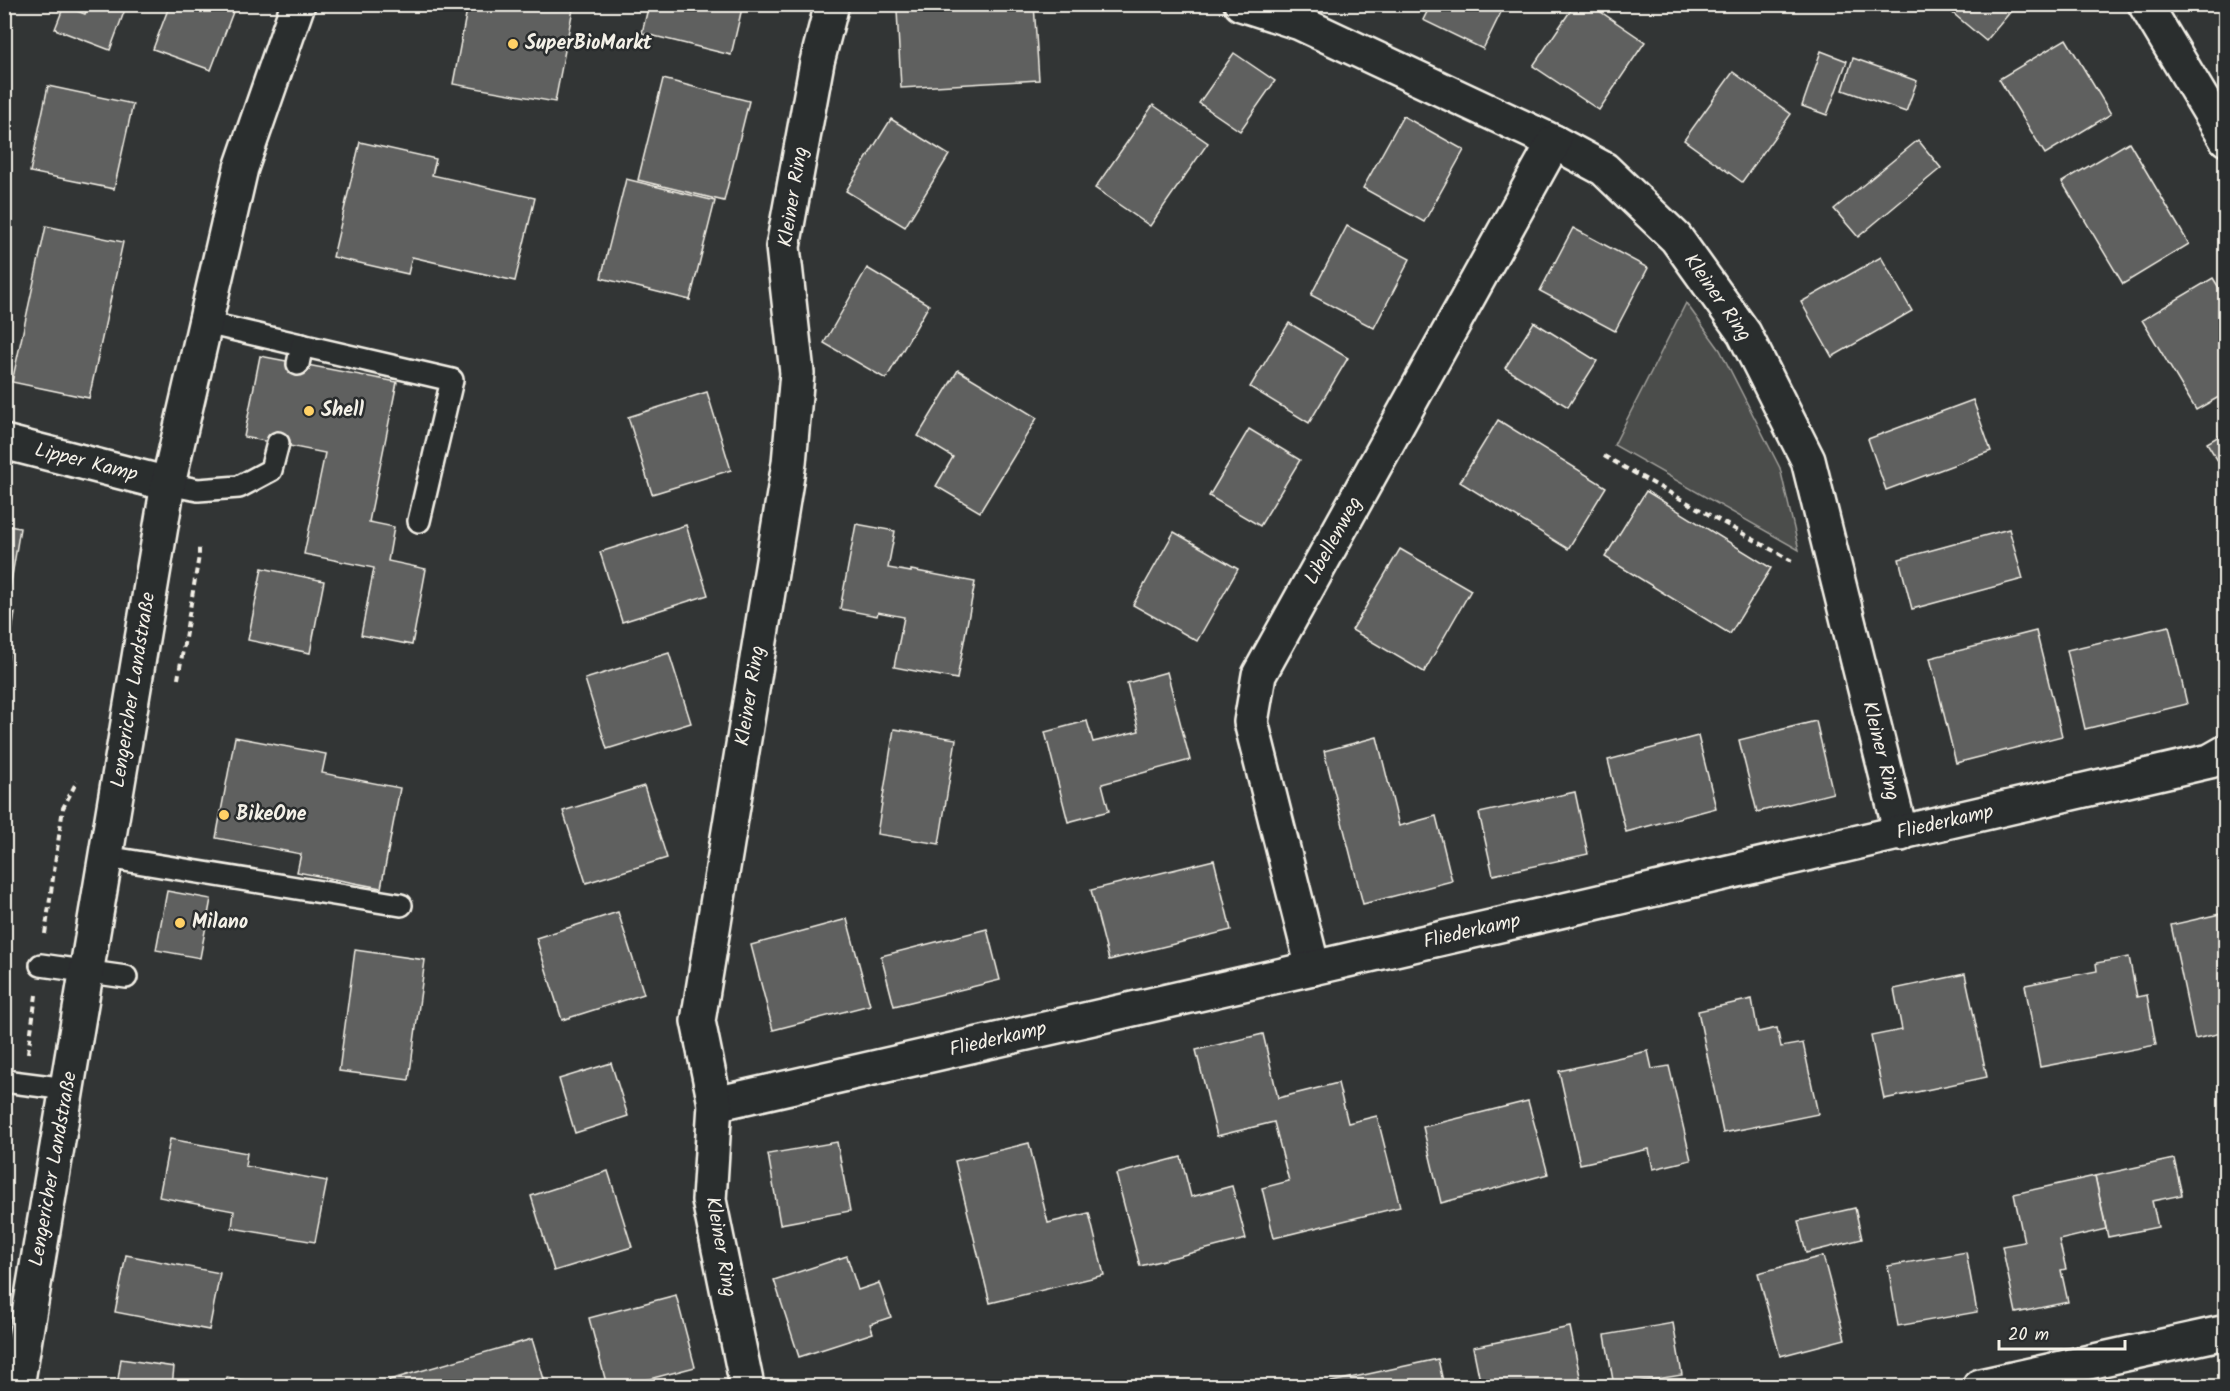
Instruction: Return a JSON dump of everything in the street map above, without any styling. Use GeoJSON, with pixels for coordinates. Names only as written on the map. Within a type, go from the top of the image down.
{"type":"FeatureCollection","features":[{"type":"Feature","properties":{"kind":"street","name":"Lengericher Landstraße"},"geometry":{"type":"LineString","coordinates":[[17,1386],[106,857],[183,487],[206,323],[242,168],[298,4]]}},
{"type":"Feature","properties":{"kind":"street","name":"Kleiner Ring"},"geometry":{"type":"LineString","coordinates":[[747,1386],[709,1200],[715,1104],[698,1021],[789,463],[797,374],[783,247],[817,62],[832,4]]}},
{"type":"Feature","properties":{"kind":"street","name":"Kleiner Ring"},"geometry":{"type":"LineString","coordinates":[[1241,4],[1300,23],[1554,142],[1604,169],[1676,238],[1744,333],[1808,460],[1901,834]]}},
{"type":"Feature","properties":{"kind":"street"},"geometry":{"type":"LineString","coordinates":[[2145,4],[2222,124]]}},
{"type":"Feature","properties":{"kind":"street","name":"Libellenweg"},"geometry":{"type":"LineString","coordinates":[[1313,968],[1251,722],[1259,675],[1554,142]]}},
{"type":"Feature","properties":{"kind":"street","name":"Lipper Kamp"},"geometry":{"type":"LineString","coordinates":[[4,442],[183,487]]}},
{"type":"Feature","properties":{"kind":"street","name":"Fliederkamp"},"geometry":{"type":"LineString","coordinates":[[715,1104],[1901,834],[2210,761],[2226,752]]}},
{"type":"Feature","properties":{"kind":"street"},"geometry":{"type":"LineString","coordinates":[[1980,1386],[2226,1332]]}},
{"type":"Feature","properties":{"kind":"lane"},"geometry":{"type":"LineString","coordinates":[[206,323],[300,354],[452,380],[419,521]]}},
{"type":"Feature","properties":{"kind":"lane"},"geometry":{"type":"LineString","coordinates":[[183,487],[239,488],[271,470],[278,443]]}},
{"type":"Feature","properties":{"kind":"lane"},"geometry":{"type":"LineString","coordinates":[[106,857],[401,905]]}},
{"type":"Feature","properties":{"kind":"lane"},"geometry":{"type":"LineString","coordinates":[[41,965],[126,977]]}},
{"type":"Feature","properties":{"kind":"lane"},"geometry":{"type":"LineString","coordinates":[[4,1081],[67,1089]]}},
{"type":"Feature","properties":{"kind":"path"},"geometry":{"type":"LineString","coordinates":[[1604,456],[1840,587]]}},
{"type":"Feature","properties":{"kind":"path"},"geometry":{"type":"LineString","coordinates":[[177,681],[199,556],[183,487]]}},
{"type":"Feature","properties":{"kind":"shaded area"},"geometry":{"type":"Polygon","coordinates":[[[1686,303],[1720,350],[1780,468],[1799,550],[1614,445],[1686,303]]]}},
{"type":"Feature","properties":{"kind":"building"},"geometry":{"type":"Polygon","coordinates":[[[89,4],[127,4],[110,50],[55,29],[64,6],[85,14],[89,4]]]}},
{"type":"Feature","properties":{"kind":"building"},"geometry":{"type":"Polygon","coordinates":[[[170,4],[236,4],[211,70],[153,49],[170,4]]]}},
{"type":"Feature","properties":{"kind":"building","name":"SuperBioMarkt"},"geometry":{"type":"Polygon","coordinates":[[[468,4],[574,4],[555,102],[453,84],[468,4]]]}},
{"type":"Feature","properties":{"kind":"building"},"geometry":{"type":"Polygon","coordinates":[[[649,4],[743,4],[731,55],[642,33],[649,4]]]}},
{"type":"Feature","properties":{"kind":"building"},"geometry":{"type":"Polygon","coordinates":[[[978,4],[1034,4],[1039,80],[901,88],[897,10],[978,4]]]}},
{"type":"Feature","properties":{"kind":"building"},"geometry":{"type":"Polygon","coordinates":[[[1431,4],[1505,4],[1483,49],[1423,20],[1431,4]]]}},
{"type":"Feature","properties":{"kind":"building"},"geometry":{"type":"Polygon","coordinates":[[[1575,4],[1589,4],[1645,42],[1599,110],[1533,66],[1575,4]]]}},
{"type":"Feature","properties":{"kind":"building"},"geometry":{"type":"Polygon","coordinates":[[[1942,4],[2017,4],[1986,41],[1942,4]]]}},
{"type":"Feature","properties":{"kind":"building"},"geometry":{"type":"Polygon","coordinates":[[[2066,39],[2111,114],[2045,154],[1999,79],[2066,39]]]}},
{"type":"Feature","properties":{"kind":"building"},"geometry":{"type":"Polygon","coordinates":[[[1821,51],[1847,61],[1827,115],[1802,106],[1821,51]]]}},
{"type":"Feature","properties":{"kind":"building"},"geometry":{"type":"Polygon","coordinates":[[[1234,53],[1275,81],[1240,131],[1199,103],[1234,53]]]}},
{"type":"Feature","properties":{"kind":"building"},"geometry":{"type":"Polygon","coordinates":[[[1853,58],[1917,81],[1906,112],[1843,90],[1853,58]]]}},
{"type":"Feature","properties":{"kind":"building"},"geometry":{"type":"Polygon","coordinates":[[[1733,72],[1791,114],[1742,182],[1684,140],[1733,72]]]}},
{"type":"Feature","properties":{"kind":"building"},"geometry":{"type":"Polygon","coordinates":[[[663,79],[749,101],[724,201],[638,180],[663,79]]]}},
{"type":"Feature","properties":{"kind":"building"},"geometry":{"type":"Polygon","coordinates":[[[48,86],[133,104],[114,189],[30,172],[48,86]]]}},
{"type":"Feature","properties":{"kind":"building"},"geometry":{"type":"Polygon","coordinates":[[[1153,105],[1208,143],[1150,226],[1095,188],[1153,105]]]}},
{"type":"Feature","properties":{"kind":"building"},"geometry":{"type":"Polygon","coordinates":[[[1403,116],[1464,150],[1424,222],[1363,188],[1403,116]]]}},
{"type":"Feature","properties":{"kind":"building"},"geometry":{"type":"Polygon","coordinates":[[[891,119],[949,155],[905,227],[846,191],[891,119]]]}},
{"type":"Feature","properties":{"kind":"building"},"geometry":{"type":"Polygon","coordinates":[[[1918,140],[1941,168],[1858,237],[1834,209],[1918,140]]]}},
{"type":"Feature","properties":{"kind":"building"},"geometry":{"type":"Polygon","coordinates":[[[360,142],[436,159],[432,175],[535,198],[515,281],[412,257],[408,274],[333,257],[360,142]]]}},
{"type":"Feature","properties":{"kind":"building"},"geometry":{"type":"Polygon","coordinates":[[[2129,142],[2189,244],[2123,284],[2062,182],[2129,142]]]}},
{"type":"Feature","properties":{"kind":"building"},"geometry":{"type":"Polygon","coordinates":[[[626,179],[715,201],[690,300],[601,278],[626,179]]]}},
{"type":"Feature","properties":{"kind":"building"},"geometry":{"type":"Polygon","coordinates":[[[46,226],[123,242],[89,398],[12,382],[46,226]]]}},
{"type":"Feature","properties":{"kind":"building"},"geometry":{"type":"Polygon","coordinates":[[[1347,226],[1410,259],[1374,328],[1311,295],[1347,226]]]}},
{"type":"Feature","properties":{"kind":"building"},"geometry":{"type":"Polygon","coordinates":[[[1573,228],[1648,268],[1615,331],[1540,291],[1573,228]]]}},
{"type":"Feature","properties":{"kind":"building"},"geometry":{"type":"Polygon","coordinates":[[[1881,257],[1912,311],[1832,357],[1801,302],[1881,257]]]}},
{"type":"Feature","properties":{"kind":"building"},"geometry":{"type":"Polygon","coordinates":[[[867,268],[929,305],[886,379],[824,343],[867,268]]]}},
{"type":"Feature","properties":{"kind":"building"},"geometry":{"type":"Polygon","coordinates":[[[2213,278],[2226,299],[2226,393],[2196,410],[2142,320],[2213,278]]]}},
{"type":"Feature","properties":{"kind":"building"},"geometry":{"type":"Polygon","coordinates":[[[1534,322],[1597,361],[1568,407],[1505,368],[1534,322]]]}},
{"type":"Feature","properties":{"kind":"building"},"geometry":{"type":"Polygon","coordinates":[[[1289,323],[1348,358],[1309,423],[1250,387],[1289,323]]]}},
{"type":"Feature","properties":{"kind":"building"},"geometry":{"type":"Polygon","coordinates":[[[260,356],[397,382],[369,522],[394,527],[388,561],[426,569],[412,645],[361,635],[374,568],[304,554],[325,453],[244,437],[260,356]]]}},
{"type":"Feature","properties":{"kind":"building"},"geometry":{"type":"Polygon","coordinates":[[[958,370],[1037,418],[980,512],[936,486],[953,457],[918,436],[958,370]]]}},
{"type":"Feature","properties":{"kind":"building"},"geometry":{"type":"Polygon","coordinates":[[[707,392],[731,470],[652,494],[628,417],[707,392]]]}},
{"type":"Feature","properties":{"kind":"building"},"geometry":{"type":"Polygon","coordinates":[[[1973,400],[1991,451],[1886,490],[1868,439],[1973,400]]]}},
{"type":"Feature","properties":{"kind":"building"},"geometry":{"type":"Polygon","coordinates":[[[1498,420],[1606,487],[1568,549],[1460,482],[1498,420]]]}},
{"type":"Feature","properties":{"kind":"building"},"geometry":{"type":"Polygon","coordinates":[[[1249,429],[1300,460],[1260,526],[1209,496],[1249,429]]]}},
{"type":"Feature","properties":{"kind":"building"},"geometry":{"type":"Polygon","coordinates":[[[2226,432],[2226,474],[2207,443],[2226,432]]]}},
{"type":"Feature","properties":{"kind":"building"},"geometry":{"type":"Polygon","coordinates":[[[1646,491],[1771,568],[1730,634],[1605,557],[1646,491]]]}},
{"type":"Feature","properties":{"kind":"building"},"geometry":{"type":"Polygon","coordinates":[[[856,524],[895,531],[888,568],[975,582],[957,679],[894,667],[904,617],[878,612],[877,616],[840,609],[856,524]]]}},
{"type":"Feature","properties":{"kind":"building"},"geometry":{"type":"Polygon","coordinates":[[[4,525],[20,528],[6,612],[15,613],[6,670],[4,525]]]}},
{"type":"Feature","properties":{"kind":"building"},"geometry":{"type":"Polygon","coordinates":[[[686,525],[708,595],[622,622],[600,552],[686,525]]]}},
{"type":"Feature","properties":{"kind":"building"},"geometry":{"type":"Polygon","coordinates":[[[2009,529],[2023,579],[1912,609],[1899,559],[2009,529]]]}},
{"type":"Feature","properties":{"kind":"building"},"geometry":{"type":"Polygon","coordinates":[[[1174,532],[1238,569],[1197,641],[1133,605],[1174,532]]]}},
{"type":"Feature","properties":{"kind":"building"},"geometry":{"type":"Polygon","coordinates":[[[1400,549],[1471,590],[1424,672],[1352,630],[1400,549]]]}},
{"type":"Feature","properties":{"kind":"building"},"geometry":{"type":"Polygon","coordinates":[[[262,568],[324,581],[310,653],[248,640],[262,568]]]}},
{"type":"Feature","properties":{"kind":"building"},"geometry":{"type":"Polygon","coordinates":[[[2169,626],[2187,704],[2085,729],[2067,650],[2169,626]]]}},
{"type":"Feature","properties":{"kind":"building"},"geometry":{"type":"Polygon","coordinates":[[[2036,631],[2062,736],[1956,763],[1930,658],[2036,631]]]}},
{"type":"Feature","properties":{"kind":"building"},"geometry":{"type":"Polygon","coordinates":[[[669,653],[691,723],[607,749],[585,679],[669,653]]]}},
{"type":"Feature","properties":{"kind":"building"},"geometry":{"type":"Polygon","coordinates":[[[1167,672],[1190,760],[1102,784],[1109,811],[1068,822],[1045,732],[1087,721],[1093,742],[1139,731],[1127,683],[1167,672]]]}},
{"type":"Feature","properties":{"kind":"building"},"geometry":{"type":"Polygon","coordinates":[[[1816,721],[1833,793],[1757,812],[1739,740],[1816,721]]]}},
{"type":"Feature","properties":{"kind":"building"},"geometry":{"type":"Polygon","coordinates":[[[894,729],[956,739],[939,844],[877,834],[894,729]]]}},
{"type":"Feature","properties":{"kind":"building"},"geometry":{"type":"Polygon","coordinates":[[[1698,736],[1716,808],[1626,832],[1608,760],[1698,736]]]}},
{"type":"Feature","properties":{"kind":"building"},"geometry":{"type":"Polygon","coordinates":[[[235,737],[326,754],[322,773],[400,788],[381,888],[297,872],[301,854],[216,838],[235,737]]]}},
{"type":"Feature","properties":{"kind":"building"},"geometry":{"type":"Polygon","coordinates":[[[1377,737],[1399,826],[1436,816],[1452,881],[1363,904],[1324,751],[1377,737]]]}},
{"type":"Feature","properties":{"kind":"building"},"geometry":{"type":"Polygon","coordinates":[[[644,786],[667,858],[586,883],[563,811],[644,786]]]}},
{"type":"Feature","properties":{"kind":"building"},"geometry":{"type":"Polygon","coordinates":[[[1575,792],[1588,854],[1493,875],[1479,813],[1575,792]]]}},
{"type":"Feature","properties":{"kind":"building"},"geometry":{"type":"Polygon","coordinates":[[[1214,860],[1231,930],[1109,960],[1091,890],[1214,860]]]}},
{"type":"Feature","properties":{"kind":"building"},"geometry":{"type":"Polygon","coordinates":[[[167,891],[211,899],[200,958],[156,950],[167,891]]]}},
{"type":"Feature","properties":{"kind":"building"},"geometry":{"type":"Polygon","coordinates":[[[618,912],[644,994],[562,1020],[536,938],[618,912]]]}},
{"type":"Feature","properties":{"kind":"building"},"geometry":{"type":"Polygon","coordinates":[[[2220,914],[2226,938],[2226,1032],[2195,1039],[2171,925],[2220,914]]]}},
{"type":"Feature","properties":{"kind":"building"},"geometry":{"type":"Polygon","coordinates":[[[847,919],[870,1005],[773,1030],[751,945],[847,919]]]}},
{"type":"Feature","properties":{"kind":"building"},"geometry":{"type":"Polygon","coordinates":[[[987,929],[1000,980],[894,1006],[881,956],[987,929]]]}},
{"type":"Feature","properties":{"kind":"building"},"geometry":{"type":"Polygon","coordinates":[[[355,950],[425,960],[409,1080],[339,1071],[355,950]]]}},
{"type":"Feature","properties":{"kind":"building"},"geometry":{"type":"Polygon","coordinates":[[[2129,957],[2137,997],[2147,995],[2156,1045],[2040,1067],[2025,985],[2097,971],[2096,963],[2129,957]]]}},
{"type":"Feature","properties":{"kind":"building"},"geometry":{"type":"Polygon","coordinates":[[[1965,974],[1987,1077],[1884,1099],[1871,1036],[1902,1030],[1894,989],[1965,974]]]}},
{"type":"Feature","properties":{"kind":"building"},"geometry":{"type":"Polygon","coordinates":[[[1752,999],[1758,1032],[1777,1028],[1781,1047],[1803,1043],[1818,1114],[1723,1133],[1698,1011],[1752,999]]]}},
{"type":"Feature","properties":{"kind":"building"},"geometry":{"type":"Polygon","coordinates":[[[1263,1034],[1278,1098],[1338,1083],[1348,1123],[1377,1116],[1400,1207],[1274,1238],[1262,1188],[1289,1181],[1274,1122],[1217,1136],[1196,1050],[1263,1034]]]}},
{"type":"Feature","properties":{"kind":"building"},"geometry":{"type":"Polygon","coordinates":[[[1648,1051],[1652,1069],[1669,1066],[1691,1160],[1653,1169],[1649,1149],[1580,1164],[1559,1071],[1648,1051]]]}},
{"type":"Feature","properties":{"kind":"building"},"geometry":{"type":"Polygon","coordinates":[[[611,1063],[628,1116],[575,1133],[559,1079],[611,1063]]]}},
{"type":"Feature","properties":{"kind":"building"},"geometry":{"type":"Polygon","coordinates":[[[1528,1101],[1548,1174],[1441,1203],[1423,1127],[1528,1101]]]}},
{"type":"Feature","properties":{"kind":"building"},"geometry":{"type":"Polygon","coordinates":[[[170,1139],[247,1153],[245,1166],[327,1181],[315,1242],[232,1228],[234,1211],[159,1197],[170,1139]]]}},
{"type":"Feature","properties":{"kind":"building"},"geometry":{"type":"Polygon","coordinates":[[[837,1142],[850,1211],[780,1224],[768,1154],[837,1142]]]}},
{"type":"Feature","properties":{"kind":"building"},"geometry":{"type":"Polygon","coordinates":[[[1029,1143],[1048,1223],[1089,1213],[1104,1275],[990,1303],[955,1161],[1029,1143]]]}},
{"type":"Feature","properties":{"kind":"building"},"geometry":{"type":"Polygon","coordinates":[[[1181,1157],[1191,1197],[1232,1186],[1246,1239],[1140,1266],[1116,1174],[1181,1157]]]}},
{"type":"Feature","properties":{"kind":"building"},"geometry":{"type":"Polygon","coordinates":[[[2174,1159],[2182,1195],[2152,1201],[2158,1227],[2108,1237],[2095,1176],[2174,1159]]]}},
{"type":"Feature","properties":{"kind":"building"},"geometry":{"type":"Polygon","coordinates":[[[608,1171],[632,1247],[554,1271],[531,1196],[608,1171]]]}},
{"type":"Feature","properties":{"kind":"building"},"geometry":{"type":"Polygon","coordinates":[[[2095,1176],[2106,1229],[2059,1240],[2066,1269],[2061,1270],[2068,1302],[2016,1313],[2002,1246],[2024,1242],[2014,1194],[2095,1176]]]}},
{"type":"Feature","properties":{"kind":"building"},"geometry":{"type":"Polygon","coordinates":[[[1855,1208],[1862,1239],[1806,1253],[1798,1221],[1855,1208]]]}},
{"type":"Feature","properties":{"kind":"building"},"geometry":{"type":"Polygon","coordinates":[[[1966,1252],[1977,1312],[1898,1326],[1888,1266],[1966,1252]]]}},
{"type":"Feature","properties":{"kind":"building"},"geometry":{"type":"Polygon","coordinates":[[[126,1255],[220,1273],[209,1330],[115,1312],[126,1255]]]}},
{"type":"Feature","properties":{"kind":"building"},"geometry":{"type":"Polygon","coordinates":[[[847,1256],[858,1290],[879,1283],[891,1317],[870,1324],[873,1333],[799,1357],[774,1280],[847,1256]]]}},
{"type":"Feature","properties":{"kind":"building"},"geometry":{"type":"Polygon","coordinates":[[[1823,1256],[1845,1339],[1780,1356],[1758,1273],[1823,1256]]]}},
{"type":"Feature","properties":{"kind":"building"},"geometry":{"type":"Polygon","coordinates":[[[676,1295],[695,1367],[623,1386],[607,1386],[589,1318],[676,1295]]]}},
{"type":"Feature","properties":{"kind":"building"},"geometry":{"type":"Polygon","coordinates":[[[1673,1323],[1682,1375],[1614,1386],[1605,1335],[1673,1323]]]}},
{"type":"Feature","properties":{"kind":"building"},"geometry":{"type":"Polygon","coordinates":[[[1570,1327],[1582,1386],[1481,1386],[1473,1347],[1570,1327]]]}},
{"type":"Feature","properties":{"kind":"building"},"geometry":{"type":"Polygon","coordinates":[[[532,1339],[546,1386],[390,1386],[389,1380],[532,1339]]]}},
{"type":"Feature","properties":{"kind":"building"},"geometry":{"type":"Polygon","coordinates":[[[121,1359],[174,1367],[172,1386],[117,1386],[121,1359]]]}},
{"type":"Feature","properties":{"kind":"building"},"geometry":{"type":"Polygon","coordinates":[[[1438,1359],[1444,1386],[1332,1386],[1331,1382],[1438,1359]]]}},
{"type":"Feature","properties":{"kind":"building"},"geometry":{"type":"Polygon","coordinates":[[[227,1377],[270,1386],[224,1386],[227,1377]]]}},
{"type":"Feature","properties":{"kind":"place","name":"SuperBioMarkt"},"geometry":{"type":"Point","coordinates":[513,44]}},
{"type":"Feature","properties":{"kind":"place","name":"Shell"},"geometry":{"type":"Point","coordinates":[309,411]}},
{"type":"Feature","properties":{"kind":"place","name":"BikeOne"},"geometry":{"type":"Point","coordinates":[224,815]}},
{"type":"Feature","properties":{"kind":"place","name":"Milano"},"geometry":{"type":"Point","coordinates":[180,923]}}]}
